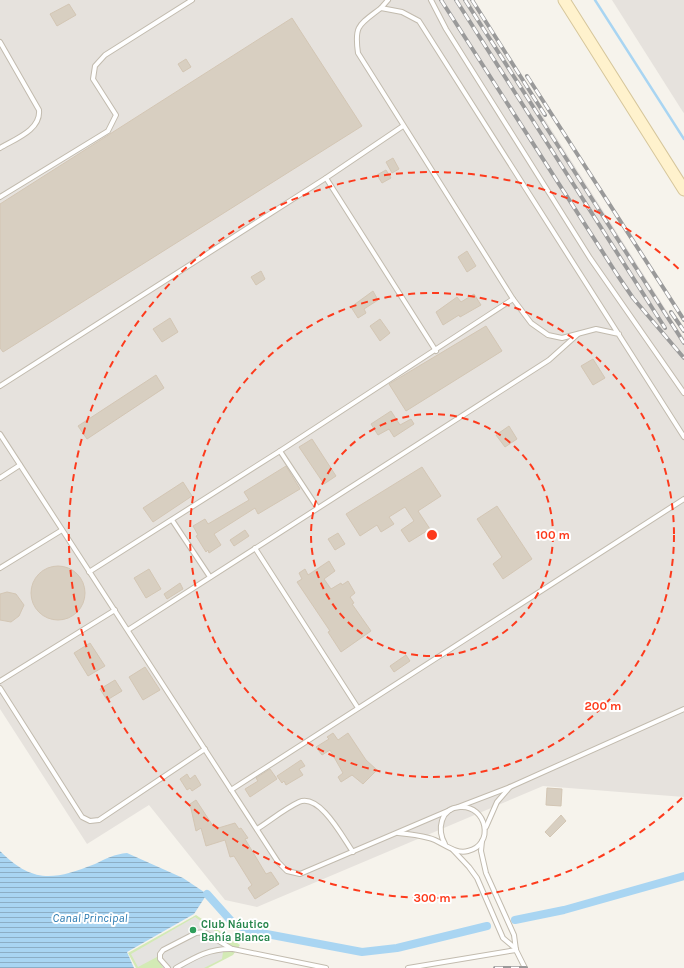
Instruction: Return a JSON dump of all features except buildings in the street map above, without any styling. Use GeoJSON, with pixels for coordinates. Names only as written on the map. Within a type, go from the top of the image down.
{"type":"FeatureCollection","features":[{"type":"Feature","properties":{"kind":"main road"},"geometry":{"type":"LineString","coordinates":[[564,0],[684,190]]}},
{"type":"Feature","properties":{"kind":"lane"},"geometry":{"type":"LineString","coordinates":[[0,196],[108,131],[116,115],[93,79],[95,66],[105,55],[192,0]]}},
{"type":"Feature","properties":{"kind":"lane"},"geometry":{"type":"LineString","coordinates":[[388,0],[381,8],[362,23],[356,35],[358,53],[513,299],[531,323],[548,335],[562,338],[596,329],[619,334]]}},
{"type":"Feature","properties":{"kind":"lane"},"geometry":{"type":"LineString","coordinates":[[431,0],[446,29],[590,258],[684,393]]}},
{"type":"Feature","properties":{"kind":"lane"},"geometry":{"type":"LineString","coordinates":[[381,8],[402,12],[419,21],[684,437]]}},
{"type":"Feature","properties":{"kind":"lane"},"geometry":{"type":"LineString","coordinates":[[0,42],[39,110],[40,118],[27,132],[0,148]]}},
{"type":"Feature","properties":{"kind":"lane"},"geometry":{"type":"LineString","coordinates":[[0,386],[326,178],[403,126]]}},
{"type":"Feature","properties":{"kind":"lane"},"geometry":{"type":"LineString","coordinates":[[326,178],[436,351]]}},
{"type":"Feature","properties":{"kind":"lane"},"geometry":{"type":"LineString","coordinates":[[89,572],[436,351],[513,299]]}},
{"type":"Feature","properties":{"kind":"lane"},"geometry":{"type":"LineString","coordinates":[[128,630],[317,507],[548,360],[580,333]]}},
{"type":"Feature","properties":{"kind":"lane"},"geometry":{"type":"LineString","coordinates":[[0,434],[278,862],[287,871],[300,874],[450,810],[510,787],[684,709]]}},
{"type":"Feature","properties":{"kind":"lane"},"geometry":{"type":"LineString","coordinates":[[280,451],[317,507]]}},
{"type":"Feature","properties":{"kind":"lane"},"geometry":{"type":"LineString","coordinates":[[0,478],[20,465]]}},
{"type":"Feature","properties":{"kind":"lane"},"geometry":{"type":"LineString","coordinates":[[231,790],[684,499]]}},
{"type":"Feature","properties":{"kind":"lane"},"geometry":{"type":"LineString","coordinates":[[172,520],[210,577]]}},
{"type":"Feature","properties":{"kind":"lane"},"geometry":{"type":"LineString","coordinates":[[1,566],[62,530]]}},
{"type":"Feature","properties":{"kind":"lane"},"geometry":{"type":"LineString","coordinates":[[255,548],[358,708]]}},
{"type":"Feature","properties":{"kind":"lane"},"geometry":{"type":"LineString","coordinates":[[0,681],[115,610]]}},
{"type":"Feature","properties":{"kind":"lane"},"geometry":{"type":"LineString","coordinates":[[0,688],[82,817],[90,821],[99,820],[205,750]]}},
{"type":"Feature","properties":{"kind":"lane"},"geometry":{"type":"LineString","coordinates":[[510,787],[497,802],[485,828],[481,851],[486,873],[514,935],[516,950]]}},
{"type":"Feature","properties":{"kind":"lane"},"geometry":{"type":"LineString","coordinates":[[257,830],[300,802],[312,802],[324,809],[353,852]]}},
{"type":"Feature","properties":{"kind":"lane"},"geometry":{"type":"LineString","coordinates":[[458,807],[468,807],[477,811],[483,818],[485,828]]}},
{"type":"Feature","properties":{"kind":"lane"},"geometry":{"type":"LineString","coordinates":[[445,844],[441,836],[440,826],[443,817],[450,810]]}},
{"type":"Feature","properties":{"kind":"lane"},"geometry":{"type":"LineString","coordinates":[[396,833],[417,835],[445,844],[470,867],[477,878],[504,938],[516,950],[525,968]]}},
{"type":"Feature","properties":{"kind":"lane"},"geometry":{"type":"LineString","coordinates":[[452,849],[460,852],[468,851],[476,848],[482,841]]}},
{"type":"Feature","properties":{"kind":"lane"},"geometry":{"type":"LineString","coordinates":[[168,968],[160,959],[160,954],[163,950],[196,932],[204,932],[233,949]]}},
{"type":"Feature","properties":{"kind":"lane"},"geometry":{"type":"LineString","coordinates":[[176,968],[205,951],[219,948],[233,949],[326,968]]}},
{"type":"Feature","properties":{"kind":"lane"},"geometry":{"type":"LineString","coordinates":[[408,968],[516,950]]}},
{"type":"Feature","properties":{"kind":"shaded area"},"geometry":{"type":"Polygon","coordinates":[[[0,0],[469,0],[684,338],[684,797],[543,786],[257,907],[225,900],[149,805],[87,844],[0,709],[0,0]]]}},
{"type":"Feature","properties":{"kind":"shaded area"},"geometry":{"type":"Polygon","coordinates":[[[612,0],[684,0],[684,113],[683,112],[612,0]]]}},
{"type":"Feature","properties":{"kind":"shaded area","name":"Club Náutico Bahía Blanca"},"geometry":{"type":"Polygon","coordinates":[[[195,917],[225,938],[222,959],[204,968],[163,968],[157,957],[138,967],[131,954],[195,917]]]}},
{"type":"Feature","properties":{"kind":"green space","name":"Club Náutico Bahía Blanca"},"geometry":{"type":"Polygon","coordinates":[[[196,915],[240,945],[233,955],[208,968],[136,968],[128,953],[196,915]]]}},
{"type":"Feature","properties":{"kind":"water","name":"Canal Principal"},"geometry":{"type":"Polygon","coordinates":[[[0,851],[12,862],[23,869],[34,874],[44,876],[56,876],[68,873],[114,856],[127,853],[183,878],[207,894],[194,914],[127,952],[134,968],[0,968],[0,851]]]}},
{"type":"Feature","properties":{"kind":"waterway"},"geometry":{"type":"LineString","coordinates":[[595,0],[684,139]]}},
{"type":"Feature","properties":{"kind":"waterway"},"geometry":{"type":"LineString","coordinates":[[515,920],[564,910],[684,876]]}},
{"type":"Feature","properties":{"kind":"waterway"},"geometry":{"type":"LineString","coordinates":[[207,894],[233,923],[251,931],[362,952],[397,948],[487,926]]}},
{"type":"Feature","properties":{"kind":"railway"},"geometry":{"type":"LineString","coordinates":[[441,0],[618,276],[633,298],[684,358]]}},
{"type":"Feature","properties":{"kind":"railway"},"geometry":{"type":"LineString","coordinates":[[456,0],[665,328]]}},
{"type":"Feature","properties":{"kind":"railway"},"geometry":{"type":"LineString","coordinates":[[465,0],[684,343]]}},
{"type":"Feature","properties":{"kind":"railway"},"geometry":{"type":"LineString","coordinates":[[472,0],[545,115]]}},
{"type":"Feature","properties":{"kind":"railway"},"geometry":{"type":"LineString","coordinates":[[527,76],[684,320]]}},
{"type":"Feature","properties":{"kind":"railway"},"geometry":{"type":"LineString","coordinates":[[671,312],[684,331]]}},
{"type":"Feature","properties":{"kind":"railway"},"geometry":{"type":"LineString","coordinates":[[495,968],[526,968]]}},
{"type":"Feature","properties":{"kind":"place","name":"Club Náutico Bahía Blanca"},"geometry":{"type":"Point","coordinates":[193,930]}}]}
